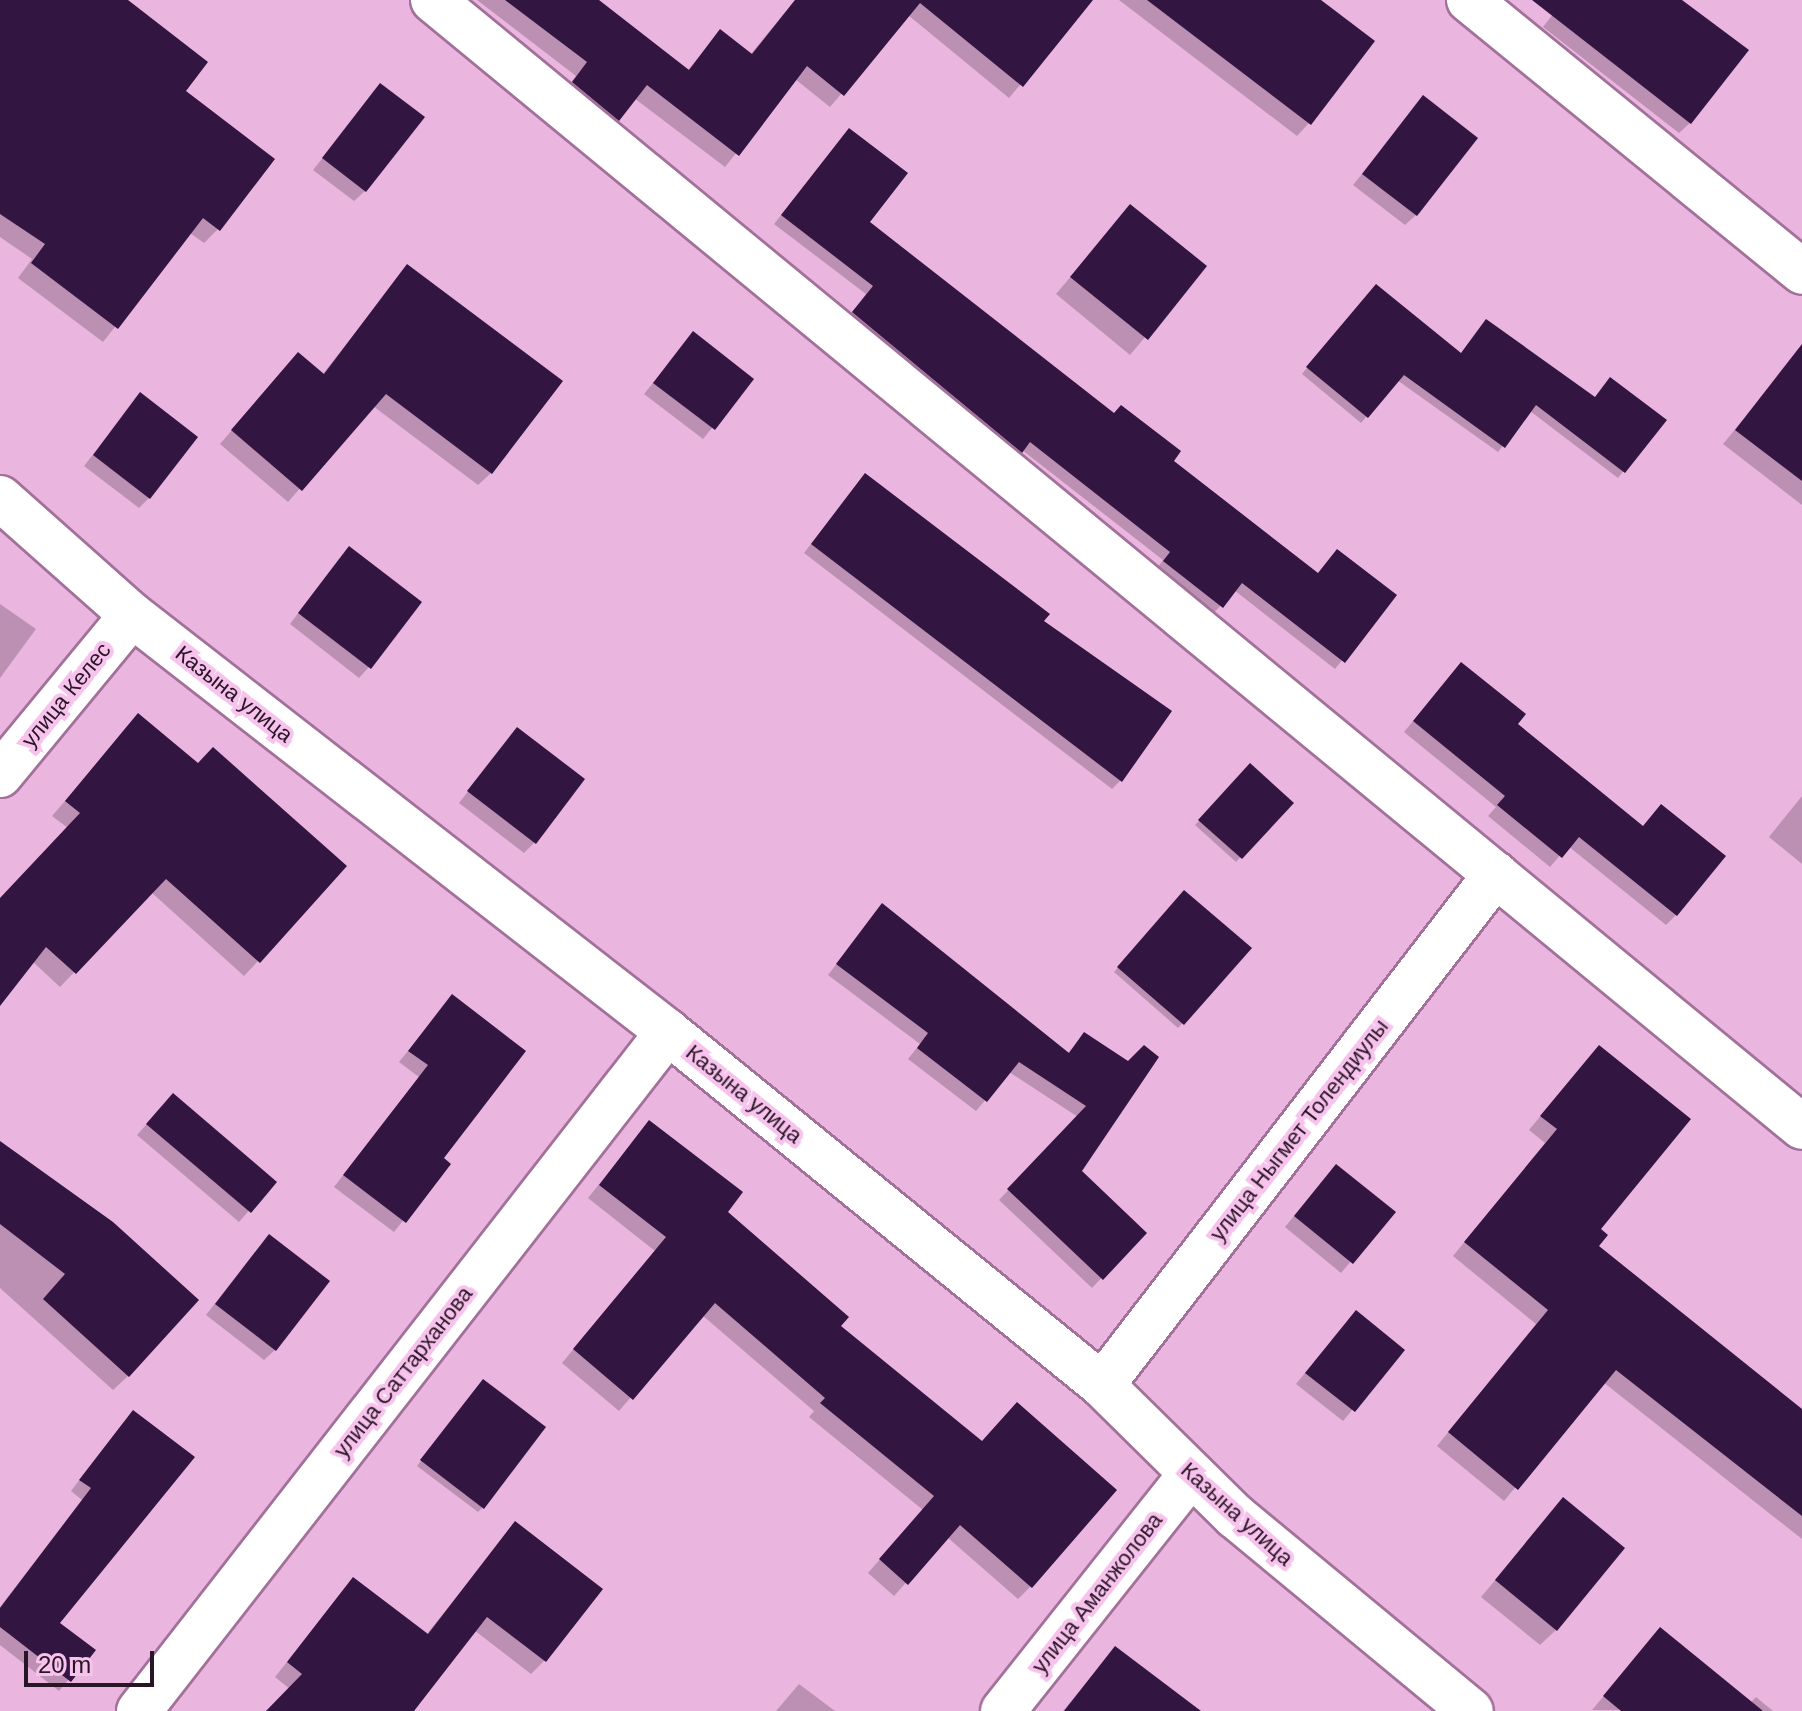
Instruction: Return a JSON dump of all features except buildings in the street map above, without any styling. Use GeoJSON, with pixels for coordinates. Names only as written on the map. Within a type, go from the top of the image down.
{"type":"FeatureCollection","features":[{"type":"Feature","properties":{"kind":"street"},"geometry":{"type":"LineString","coordinates":[[433,0],[1802,1127]]}},
{"type":"Feature","properties":{"kind":"street"},"geometry":{"type":"LineString","coordinates":[[1469,0],[1802,272]]}},
{"type":"Feature","properties":{"kind":"street","name":"Казына улица"},"geometry":{"type":"LineString","coordinates":[[0,498],[132,615],[668,1032],[1102,1385],[1191,1474],[1471,1711]]}},
{"type":"Feature","properties":{"kind":"street","name":"улица Келес"},"geometry":{"type":"LineString","coordinates":[[0,775],[132,615]]}},
{"type":"Feature","properties":{"kind":"street","name":"улица Ныгмет Толендиулы"},"geometry":{"type":"LineString","coordinates":[[1102,1385],[1496,874]]}},
{"type":"Feature","properties":{"kind":"street","name":"улица Саттарханова"},"geometry":{"type":"LineString","coordinates":[[139,1711],[668,1032]]}},
{"type":"Feature","properties":{"kind":"street","name":"улица Аманжолова"},"geometry":{"type":"LineString","coordinates":[[1003,1711],[1191,1474]]}}]}
